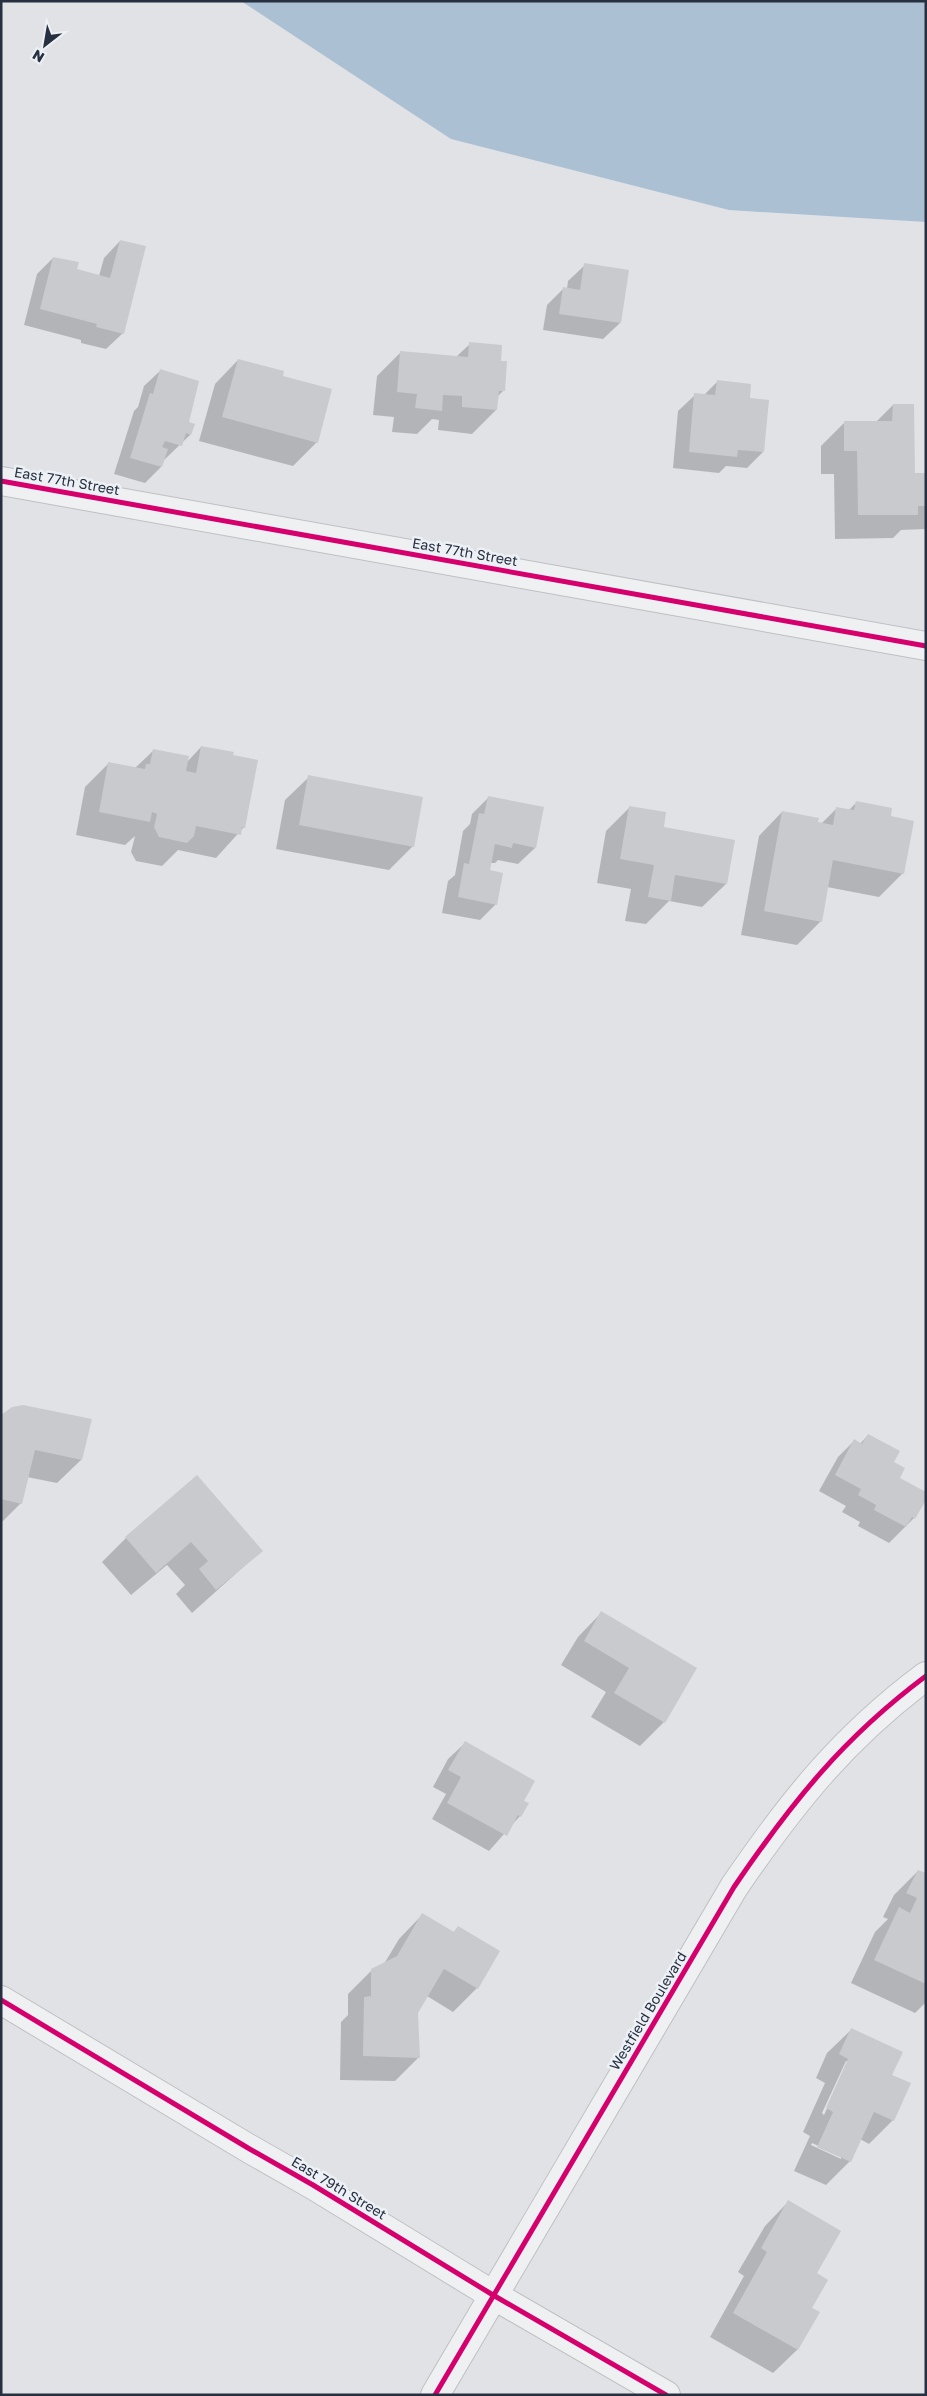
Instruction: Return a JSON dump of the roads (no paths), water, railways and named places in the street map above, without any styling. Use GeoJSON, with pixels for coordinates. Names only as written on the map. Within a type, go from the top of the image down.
{"type":"FeatureCollection","features":[{"type":"Feature","properties":{"kind":"street","name":"East 77th Street"},"geometry":{"type":"LineString","coordinates":[[1,481],[926,646]]}},
{"type":"Feature","properties":{"kind":"street","name":"Westfield Boulevard"},"geometry":{"type":"LineString","coordinates":[[435,2395],[734,1887],[768,1837],[819,1772],[841,1749],[876,1715],[926,1676]]}},
{"type":"Feature","properties":{"kind":"street","name":"East 79th Street"},"geometry":{"type":"LineString","coordinates":[[1,2000],[313,2185],[493,2295],[666,2395]]}},
{"type":"Feature","properties":{"kind":"water"},"geometry":{"type":"Polygon","coordinates":[[[241,1],[926,1],[926,222],[729,210],[451,139],[241,1]]]}}]}
